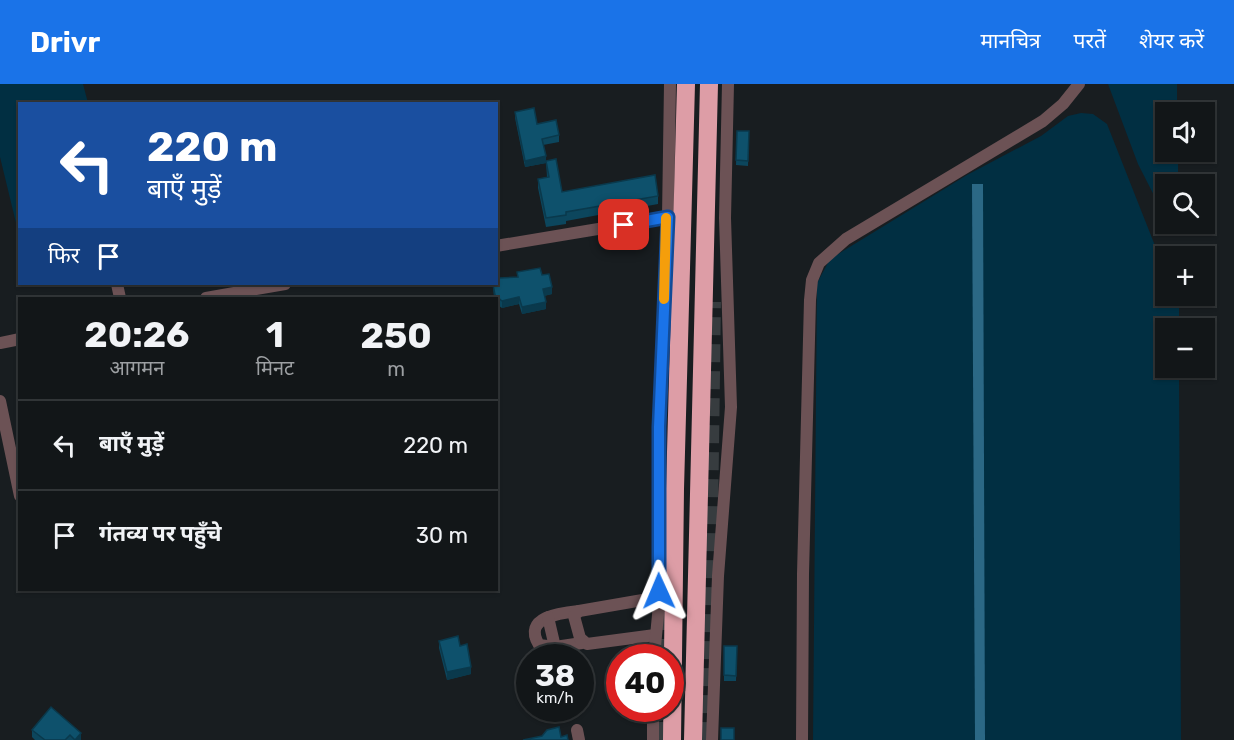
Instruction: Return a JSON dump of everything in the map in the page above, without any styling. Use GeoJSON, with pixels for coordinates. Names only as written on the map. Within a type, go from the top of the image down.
{"type":"FeatureCollection","features":[{"type":"Feature","properties":{"kind":"highway"},"geometry":{"type":"LineString","coordinates":[[672,740],[665,596],[675,489],[675,217],[686,84]]}},
{"type":"Feature","properties":{"kind":"highway"},"geometry":{"type":"LineString","coordinates":[[693,740],[709,84]]}},
{"type":"Feature","properties":{"kind":"street"},"geometry":{"type":"LineString","coordinates":[[498,246],[675,217],[670,84]]}},
{"type":"Feature","properties":{"kind":"street"},"geometry":{"type":"LineString","coordinates":[[712,740],[719,555],[732,397],[725,218],[728,84]]}},
{"type":"Feature","properties":{"kind":"street"},"geometry":{"type":"LineString","coordinates":[[802,740],[803,574],[810,300],[814,271],[825,255],[846,239],[1043,121],[1063,104],[1079,84]]}},
{"type":"Feature","properties":{"kind":"street"},"geometry":{"type":"LineString","coordinates":[[209,297],[235,289],[275,285]]}},
{"type":"Feature","properties":{"kind":"street"},"geometry":{"type":"LineString","coordinates":[[0,343],[18,339]]}},
{"type":"Feature","properties":{"kind":"street"},"geometry":{"type":"LineString","coordinates":[[0,400],[18,486]]}},
{"type":"Feature","properties":{"kind":"street"},"geometry":{"type":"LineString","coordinates":[[655,635],[587,645],[582,643],[555,647],[539,645],[534,633],[537,624],[548,617],[665,596],[655,644]]}},
{"type":"Feature","properties":{"kind":"street"},"geometry":{"type":"LineString","coordinates":[[579,610],[574,620],[582,643]]}},
{"type":"Feature","properties":{"kind":"street"},"geometry":{"type":"LineString","coordinates":[[652,740],[653,722]]}},
{"type":"Feature","properties":{"kind":"shaded area"},"geometry":{"type":"Polygon","coordinates":[[[0,84],[83,84],[88,102],[18,102],[17,227],[0,157],[0,84]]]}},
{"type":"Feature","properties":{"kind":"shaded area"},"geometry":{"type":"Polygon","coordinates":[[[1108,84],[1177,84],[1177,102],[1155,102],[1155,162],[1178,162],[1178,174],[1155,174],[1155,197],[1138,164],[1108,84]]]}},
{"type":"Feature","properties":{"kind":"shaded area"},"geometry":{"type":"Polygon","coordinates":[[[1081,113],[1093,114],[1107,124],[1155,246],[1155,306],[1179,306],[1179,318],[1155,318],[1155,378],[1179,378],[1181,740],[813,740],[817,283],[830,259],[967,175],[1041,136],[1068,116],[1081,113]]]}},
{"type":"Feature","properties":{"kind":"shaded area"},"geometry":{"type":"Polygon","coordinates":[[[972,184],[983,184],[985,740],[975,740],[972,184]]]}},
{"type":"Feature","properties":{"kind":"building"},"geometry":{"type":"Polygon","coordinates":[[[534,108],[537,124],[556,120],[559,135],[542,139],[546,156],[525,161],[515,112],[534,108]]]}},
{"type":"Feature","properties":{"kind":"building"},"geometry":{"type":"Polygon","coordinates":[[[737,131],[749,131],[748,161],[736,160],[737,131]]]}},
{"type":"Feature","properties":{"kind":"building"},"geometry":{"type":"Polygon","coordinates":[[[556,159],[562,192],[655,175],[658,196],[566,212],[566,215],[546,218],[538,179],[549,177],[546,161],[556,159]]]}},
{"type":"Feature","properties":{"kind":"building"},"geometry":{"type":"Polygon","coordinates":[[[540,268],[542,275],[549,274],[552,287],[543,289],[546,302],[522,307],[519,297],[502,301],[495,295],[493,285],[498,285],[498,279],[518,277],[517,272],[540,268]]]}},
{"type":"Feature","properties":{"kind":"building"},"geometry":{"type":"Polygon","coordinates":[[[458,636],[460,646],[467,644],[471,667],[447,672],[439,641],[458,636]]]}},
{"type":"Feature","properties":{"kind":"building"},"geometry":{"type":"Polygon","coordinates":[[[724,646],[737,646],[736,676],[724,675],[724,646]]]}},
{"type":"Feature","properties":{"kind":"building"},"geometry":{"type":"Polygon","coordinates":[[[51,707],[81,733],[75,740],[70,735],[65,740],[45,740],[32,730],[51,707]]]}},
{"type":"Feature","properties":{"kind":"building"},"geometry":{"type":"Polygon","coordinates":[[[559,727],[561,737],[567,735],[568,740],[523,740],[542,736],[547,730],[559,727]]]}},
{"type":"Feature","properties":{"kind":"building"},"geometry":{"type":"Polygon","coordinates":[[[721,728],[734,728],[734,740],[721,740],[721,728]]]}},
{"type":"Feature","properties":{"kind":"tunnel"},"geometry":{"type":"LineString","coordinates":[[706,740],[712,302]]}},
{"type":"Feature","properties":{"kind":"tunnel"},"geometry":{"type":"LineString","coordinates":[[663,644],[666,536]]}},
{"type":"Feature","properties":{"kind":"tunnel"},"geometry":{"type":"LineString","coordinates":[[661,740],[662,722]]}},
{"type":"Feature","properties":{"kind":"slow traffic"},"geometry":{"type":"LineString","coordinates":[[664,299],[668,217],[666,218]]}},
{"type":"Feature","properties":{"kind":"route"},"geometry":{"type":"LineString","coordinates":[[624,225],[668,217],[659,427],[659,591]]}}]}
